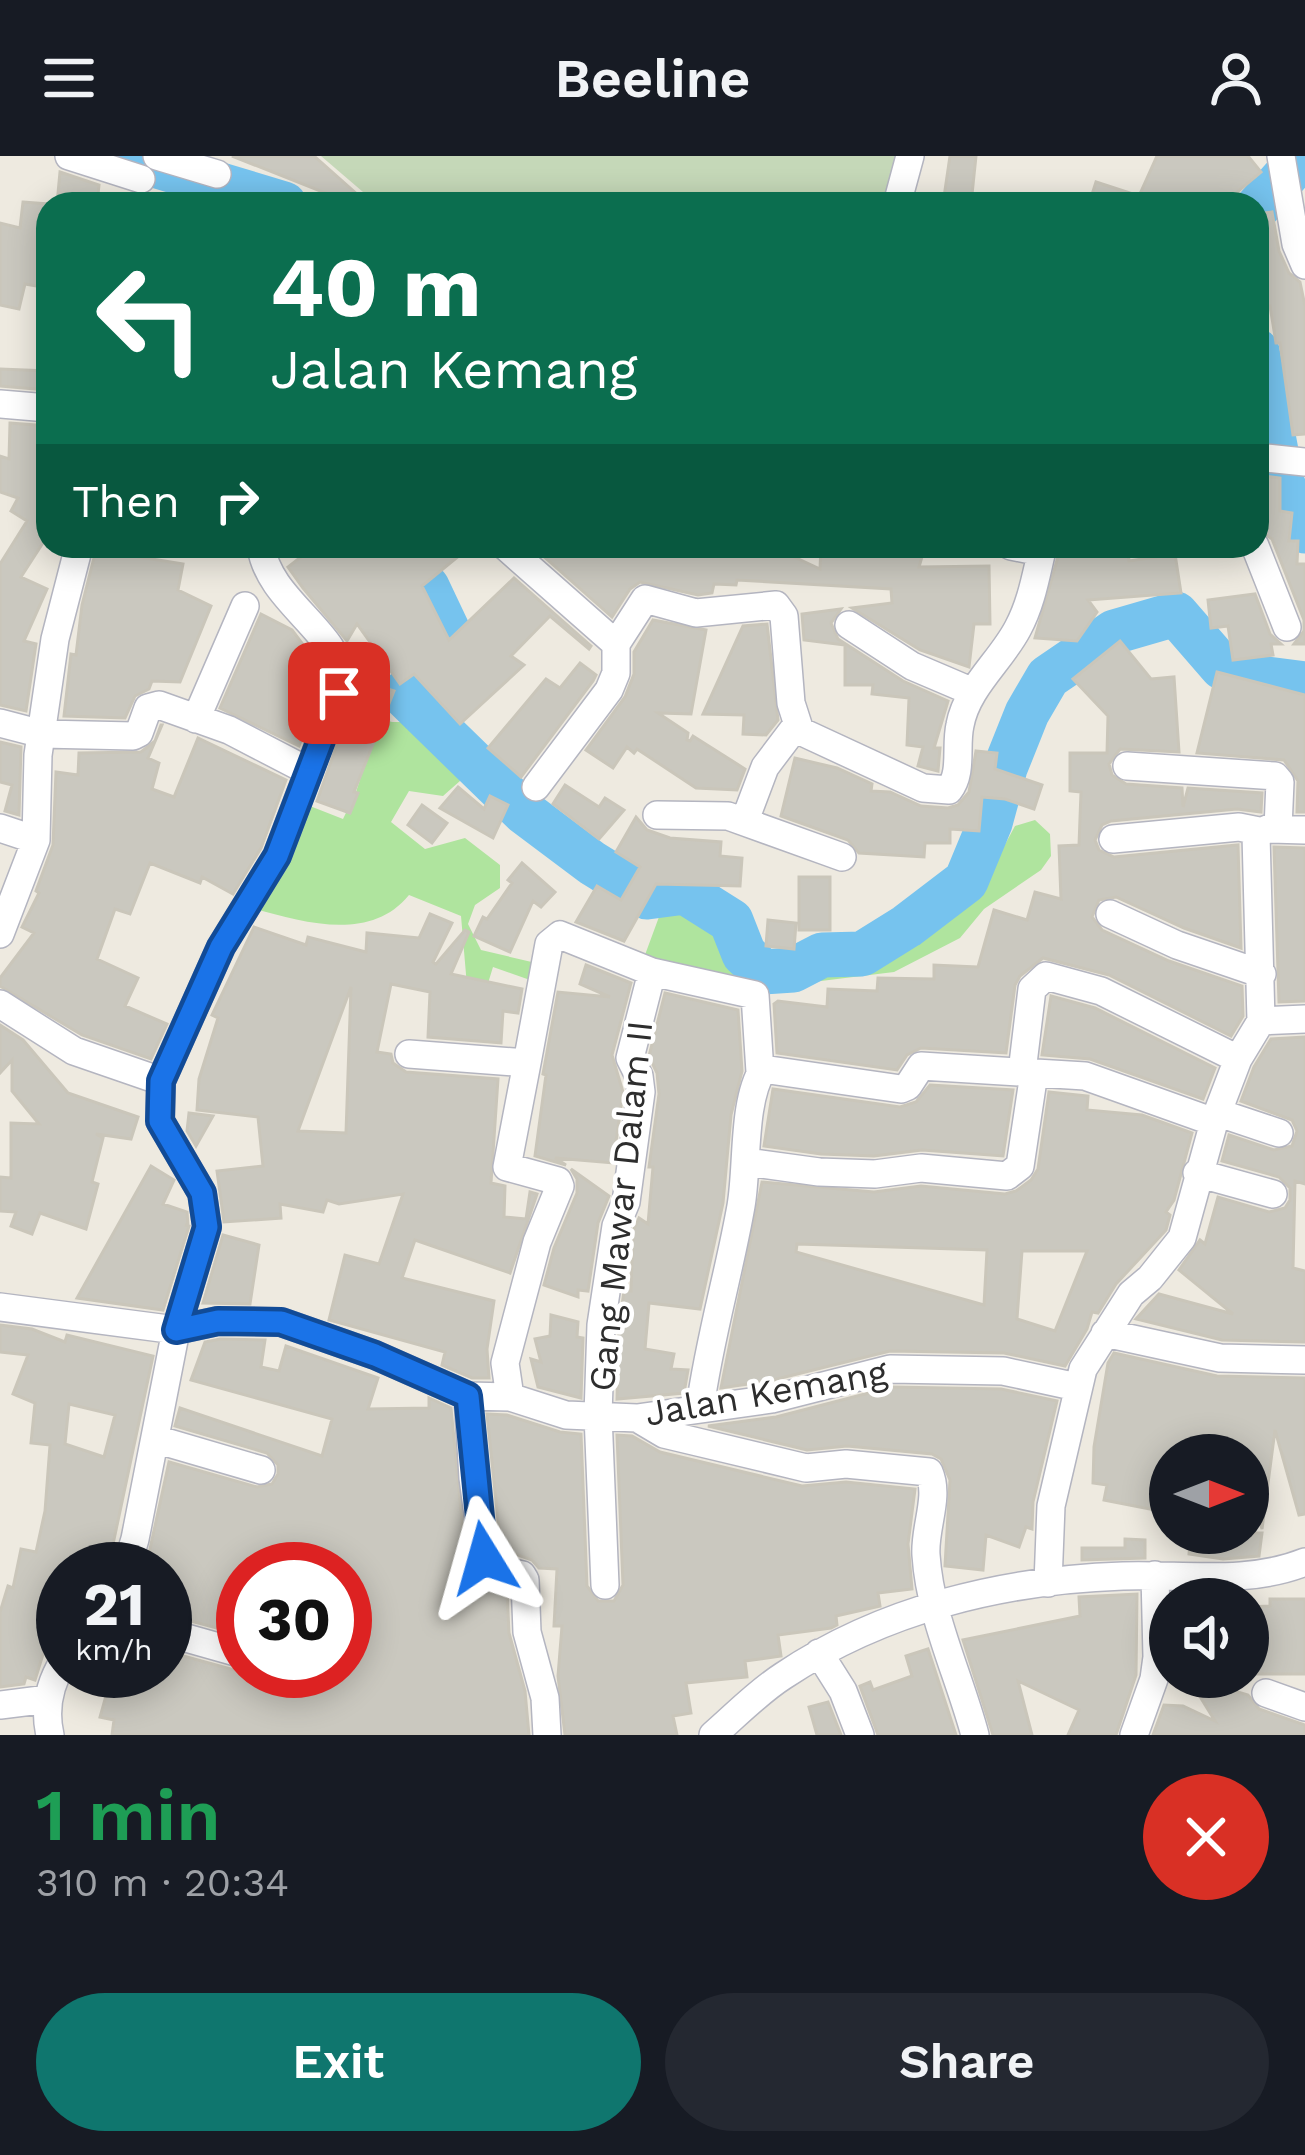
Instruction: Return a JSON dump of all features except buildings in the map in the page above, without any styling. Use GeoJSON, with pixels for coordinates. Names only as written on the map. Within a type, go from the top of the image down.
{"type":"FeatureCollection","features":[{"type":"Feature","properties":{"kind":"street"},"geometry":{"type":"LineString","coordinates":[[69,156],[146,171],[217,174]]}},
{"type":"Feature","properties":{"kind":"street"},"geometry":{"type":"LineString","coordinates":[[900,192],[910,156]]}},
{"type":"Feature","properties":{"kind":"street"},"geometry":{"type":"LineString","coordinates":[[1281,156],[1296,244],[1305,266]]}},
{"type":"Feature","properties":{"kind":"street"},"geometry":{"type":"LineString","coordinates":[[2,410],[36,409]]}},
{"type":"Feature","properties":{"kind":"street"},"geometry":{"type":"LineString","coordinates":[[1269,458],[1301,462]]}},
{"type":"Feature","properties":{"kind":"street"},"geometry":{"type":"LineString","coordinates":[[0,934],[36,840],[35,786],[55,640],[76,558]]}},
{"type":"Feature","properties":{"kind":"street"},"geometry":{"type":"LineString","coordinates":[[132,1542],[176,1330],[207,1227],[202,1193],[160,1121],[161,1081],[221,947],[277,856],[343,681],[341,666],[272,579],[265,558]]}},
{"type":"Feature","properties":{"kind":"street"},"geometry":{"type":"LineString","coordinates":[[519,558],[616,644]]}},
{"type":"Feature","properties":{"kind":"street"},"geometry":{"type":"LineString","coordinates":[[796,726],[923,788],[949,790],[956,781],[960,723],[973,692],[1018,628],[1033,595],[1040,558]]}},
{"type":"Feature","properties":{"kind":"street"},"geometry":{"type":"LineString","coordinates":[[1260,558],[1287,627]]}},
{"type":"Feature","properties":{"kind":"street"},"geometry":{"type":"LineString","coordinates":[[536,787],[609,690],[616,674],[616,644],[645,598],[696,613],[776,605],[784,616],[796,726],[765,767],[745,820]]}},
{"type":"Feature","properties":{"kind":"street"},"geometry":{"type":"LineString","coordinates":[[196,719],[245,606]]}},
{"type":"Feature","properties":{"kind":"street"},"geometry":{"type":"LineString","coordinates":[[849,625],[913,666],[973,692]]}},
{"type":"Feature","properties":{"kind":"street"},"geometry":{"type":"LineString","coordinates":[[0,723],[42,734],[134,736],[148,708],[159,705],[229,730],[308,771]]}},
{"type":"Feature","properties":{"kind":"street"},"geometry":{"type":"LineString","coordinates":[[1127,766],[1275,776],[1280,782],[1281,830]]}},
{"type":"Feature","properties":{"kind":"street"},"geometry":{"type":"LineString","coordinates":[[657,815],[705,814],[745,820],[842,857]]}},
{"type":"Feature","properties":{"kind":"street"},"geometry":{"type":"LineString","coordinates":[[1113,839],[1239,826],[1281,830]]}},
{"type":"Feature","properties":{"kind":"street"},"geometry":{"type":"LineString","coordinates":[[0,828],[36,840]]}},
{"type":"Feature","properties":{"kind":"street"},"geometry":{"type":"LineString","coordinates":[[1048,1571],[1051,1514],[1077,1388],[1091,1352],[1131,1294],[1182,1238],[1216,1118],[1238,1059],[1261,1021],[1255,840],[1281,830]]}},
{"type":"Feature","properties":{"kind":"street"},"geometry":{"type":"LineString","coordinates":[[1110,914],[1178,945],[1262,974]]}},
{"type":"Feature","properties":{"kind":"street"},"geometry":{"type":"LineString","coordinates":[[510,1397],[505,1363],[537,1242],[560,1186],[541,1174],[507,1167],[550,944],[560,935],[652,972],[755,995],[756,1084],[746,1162],[700,1408]]}},
{"type":"Feature","properties":{"kind":"street","name":"Gang Mawar Dalam II"},"geometry":{"type":"LineString","coordinates":[[604,1585],[598,1415],[601,1325],[616,1226],[626,1202],[640,1093],[639,1076],[630,1058],[652,972]]}},
{"type":"Feature","properties":{"kind":"street"},"geometry":{"type":"LineString","coordinates":[[746,1162],[819,1172],[875,1174],[921,1168],[1007,1176],[1020,1166],[1032,989],[1046,976],[1101,991],[1238,1059]]}},
{"type":"Feature","properties":{"kind":"street"},"geometry":{"type":"LineString","coordinates":[[0,1004],[74,1051],[161,1081]]}},
{"type":"Feature","properties":{"kind":"street"},"geometry":{"type":"LineString","coordinates":[[1261,1021],[1305,1019]]}},
{"type":"Feature","properties":{"kind":"street"},"geometry":{"type":"LineString","coordinates":[[409,1054],[526,1063]]}},
{"type":"Feature","properties":{"kind":"street"},"geometry":{"type":"LineString","coordinates":[[756,1084],[769,1068],[902,1089],[921,1066],[1085,1076],[1279,1133]]}},
{"type":"Feature","properties":{"kind":"street"},"geometry":{"type":"LineString","coordinates":[[1197,1173],[1274,1194]]}},
{"type":"Feature","properties":{"kind":"street","name":"Jalan Kemang"},"geometry":{"type":"LineString","coordinates":[[0,1306],[176,1330],[218,1321],[281,1322],[375,1355],[468,1396],[510,1397],[566,1415],[637,1418],[772,1399],[890,1369],[1003,1371],[1077,1388]]}},
{"type":"Feature","properties":{"kind":"street"},"geometry":{"type":"LineString","coordinates":[[1105,1333],[1220,1358],[1305,1360]]}},
{"type":"Feature","properties":{"kind":"street"},"geometry":{"type":"LineString","coordinates":[[468,1396],[484,1558],[491,1566],[525,1580],[527,1632],[545,1698],[547,1735]]}},
{"type":"Feature","properties":{"kind":"street"},"geometry":{"type":"LineString","coordinates":[[637,1418],[664,1434],[806,1468],[846,1464],[929,1472],[933,1490],[926,1550],[932,1607],[959,1676],[975,1735]]}},
{"type":"Feature","properties":{"kind":"street"},"geometry":{"type":"LineString","coordinates":[[155,1439],[261,1470]]}},
{"type":"Feature","properties":{"kind":"street"},"geometry":{"type":"LineString","coordinates":[[713,1735],[778,1679],[819,1653],[892,1618],[1048,1571],[1249,1574],[1305,1562]]}},
{"type":"Feature","properties":{"kind":"street"},"geometry":{"type":"LineString","coordinates":[[1134,1735],[1157,1657],[1155,1575]]}},
{"type":"Feature","properties":{"kind":"street"},"geometry":{"type":"LineString","coordinates":[[819,1653],[844,1690],[860,1735]]}},
{"type":"Feature","properties":{"kind":"street"},"geometry":{"type":"LineString","coordinates":[[1269,1694],[1305,1707]]}},
{"type":"Feature","properties":{"kind":"street"},"geometry":{"type":"LineString","coordinates":[[0,1705],[48,1699],[50,1735]]}},
{"type":"Feature","properties":{"kind":"green space"},"geometry":{"type":"Polygon","coordinates":[[[321,156],[899,156],[891,192],[363,192],[321,156]]]}},
{"type":"Feature","properties":{"kind":"green space"},"geometry":{"type":"Polygon","coordinates":[[[339,706],[392,722],[418,722],[469,773],[443,796],[409,791],[391,822],[425,849],[465,838],[500,865],[500,888],[475,905],[468,924],[481,950],[536,963],[530,980],[493,967],[485,993],[467,986],[461,916],[409,895],[393,910],[356,924],[314,923],[251,908],[292,799],[343,819],[356,792],[372,743],[329,716],[339,706]]]}},
{"type":"Feature","properties":{"kind":"green space"},"geometry":{"type":"Polygon","coordinates":[[[1035,820],[1050,834],[1051,856],[1041,870],[984,909],[960,938],[894,972],[747,990],[642,963],[663,906],[677,900],[723,922],[762,978],[817,968],[831,958],[882,952],[982,887],[1015,826],[1035,820]]]}},
{"type":"Feature","properties":{"kind":"waterway"},"geometry":{"type":"LineString","coordinates":[[124,156],[244,192]]}},
{"type":"Feature","properties":{"kind":"waterway"},"geometry":{"type":"LineString","coordinates":[[1269,194],[1303,156]]}},
{"type":"Feature","properties":{"kind":"waterway"},"geometry":{"type":"LineString","coordinates":[[1269,414],[1282,483],[1305,531]]}},
{"type":"Feature","properties":{"kind":"waterway"},"geometry":{"type":"LineString","coordinates":[[402,558],[427,587],[454,644],[403,694],[524,812],[592,863],[647,897],[685,892],[731,921],[744,954],[763,972],[793,970],[822,955],[862,954],[966,881],[1027,713],[1048,677],[1114,632],[1176,614],[1222,667],[1305,684]]}},
{"type":"Feature","properties":{"kind":"route"},"geometry":{"type":"LineString","coordinates":[[339,693],[277,856],[221,947],[161,1081],[158,1101],[164,1133],[202,1193],[206,1209],[207,1227],[176,1330],[218,1321],[281,1322],[375,1355],[468,1396],[484,1558]]}}]}
